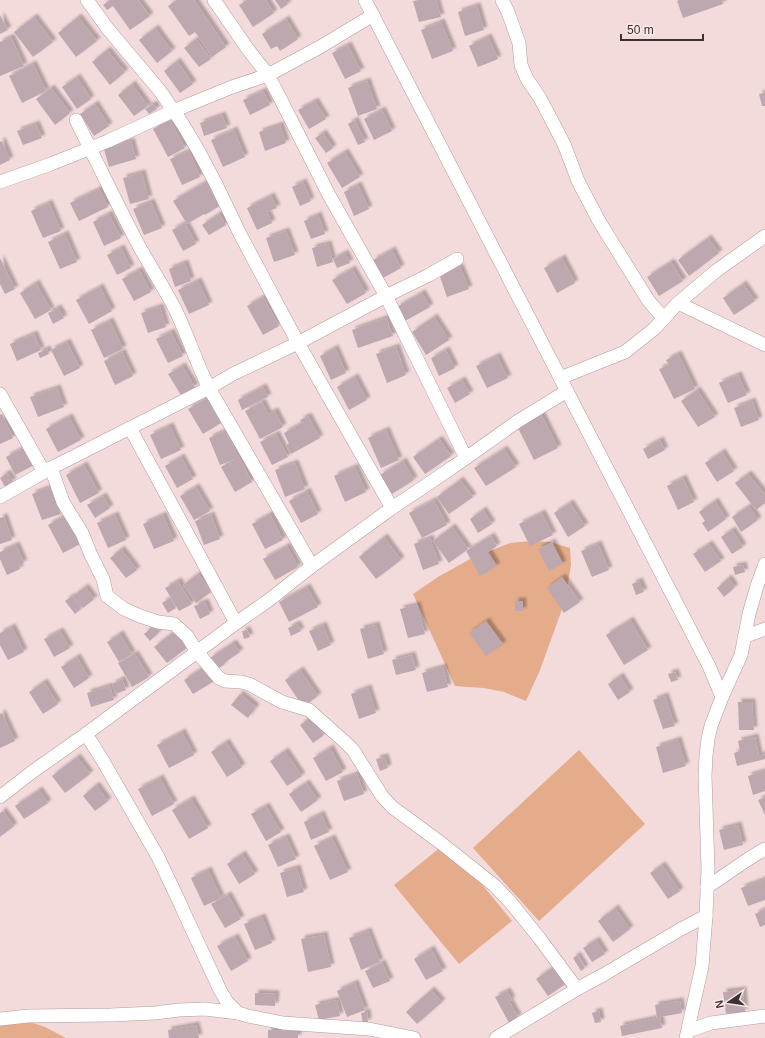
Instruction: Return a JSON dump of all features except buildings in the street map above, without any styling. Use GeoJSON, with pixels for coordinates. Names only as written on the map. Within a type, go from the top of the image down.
{"type":"FeatureCollection","features":[{"type":"Feature","properties":{"kind":"street"},"geometry":{"type":"LineString","coordinates":[[87,0],[108,29],[160,91],[182,122],[216,184],[240,234],[298,343],[392,508]]}},
{"type":"Feature","properties":{"kind":"street"},"geometry":{"type":"LineString","coordinates":[[214,0],[247,48],[268,74],[329,196],[386,296],[466,458]]}},
{"type":"Feature","properties":{"kind":"street"},"geometry":{"type":"LineString","coordinates":[[365,0],[709,666],[722,697]]}},
{"type":"Feature","properties":{"kind":"street"},"geometry":{"type":"LineString","coordinates":[[502,0],[519,43],[521,65],[527,79],[540,98],[564,144],[578,181],[600,221],[648,300],[664,319]]}},
{"type":"Feature","properties":{"kind":"street"},"geometry":{"type":"LineString","coordinates":[[0,182],[108,141],[173,111],[268,74],[320,47],[373,15]]}},
{"type":"Feature","properties":{"kind":"street"},"geometry":{"type":"LineString","coordinates":[[76,120],[140,248],[175,308],[209,388],[312,566]]}},
{"type":"Feature","properties":{"kind":"street"},"geometry":{"type":"LineString","coordinates":[[560,378],[625,352],[654,329],[678,303],[716,271],[765,236]]}},
{"type":"Feature","properties":{"kind":"street"},"geometry":{"type":"LineString","coordinates":[[0,497],[47,470],[209,388],[233,374],[298,343],[457,259]]}},
{"type":"Feature","properties":{"kind":"street"},"geometry":{"type":"LineString","coordinates":[[678,303],[765,345]]}},
{"type":"Feature","properties":{"kind":"street"},"geometry":{"type":"LineString","coordinates":[[0,797],[392,508],[518,421],[567,391]]}},
{"type":"Feature","properties":{"kind":"street"},"geometry":{"type":"LineString","coordinates":[[0,394],[47,470],[63,502],[82,533],[90,555],[103,579],[107,596],[124,608],[140,616],[158,622],[174,624],[187,636],[197,652],[219,678],[225,681],[249,684],[282,702],[309,710],[353,750],[382,796],[392,807],[441,843],[495,886],[540,938],[577,989]]}},
{"type":"Feature","properties":{"kind":"street"},"geometry":{"type":"LineString","coordinates":[[130,428],[236,623]]}},
{"type":"Feature","properties":{"kind":"street"},"geometry":{"type":"LineString","coordinates":[[687,1035],[702,966],[706,916],[708,868],[705,776],[706,756],[711,726],[741,655],[749,614],[765,564]]}},
{"type":"Feature","properties":{"kind":"street"},"geometry":{"type":"LineString","coordinates":[[744,637],[765,629]]}},
{"type":"Feature","properties":{"kind":"street"},"geometry":{"type":"LineString","coordinates":[[86,734],[158,856],[220,990],[227,1002],[238,1013]]}},
{"type":"Feature","properties":{"kind":"street"},"geometry":{"type":"LineString","coordinates":[[707,887],[765,849]]}},
{"type":"Feature","properties":{"kind":"street"},"geometry":{"type":"LineString","coordinates":[[496,1038],[577,989],[706,916]]}},
{"type":"Feature","properties":{"kind":"street"},"geometry":{"type":"LineString","coordinates":[[0,1019],[28,1016],[110,1015],[205,1009],[238,1013],[283,1024],[369,1029],[414,1038]]}},
{"type":"Feature","properties":{"kind":"street"},"geometry":{"type":"LineString","coordinates":[[687,1035],[712,1024],[765,1016]]}},
{"type":"Feature","properties":{"kind":"shaded area"},"geometry":{"type":"Polygon","coordinates":[[[532,541],[550,542],[570,548],[571,565],[565,601],[540,670],[526,701],[504,692],[484,688],[455,686],[413,594],[438,577],[472,558],[510,543],[532,541]]]}},
{"type":"Feature","properties":{"kind":"shaded area"},"geometry":{"type":"Polygon","coordinates":[[[579,750],[645,824],[539,921],[473,848],[579,750]]]}},
{"type":"Feature","properties":{"kind":"shaded area"},"geometry":{"type":"Polygon","coordinates":[[[447,842],[512,921],[459,964],[394,885],[447,842]]]}},
{"type":"Feature","properties":{"kind":"shaded area"},"geometry":{"type":"Polygon","coordinates":[[[24,1020],[45,1027],[66,1038],[0,1038],[0,1023],[24,1020]]]}}]}
